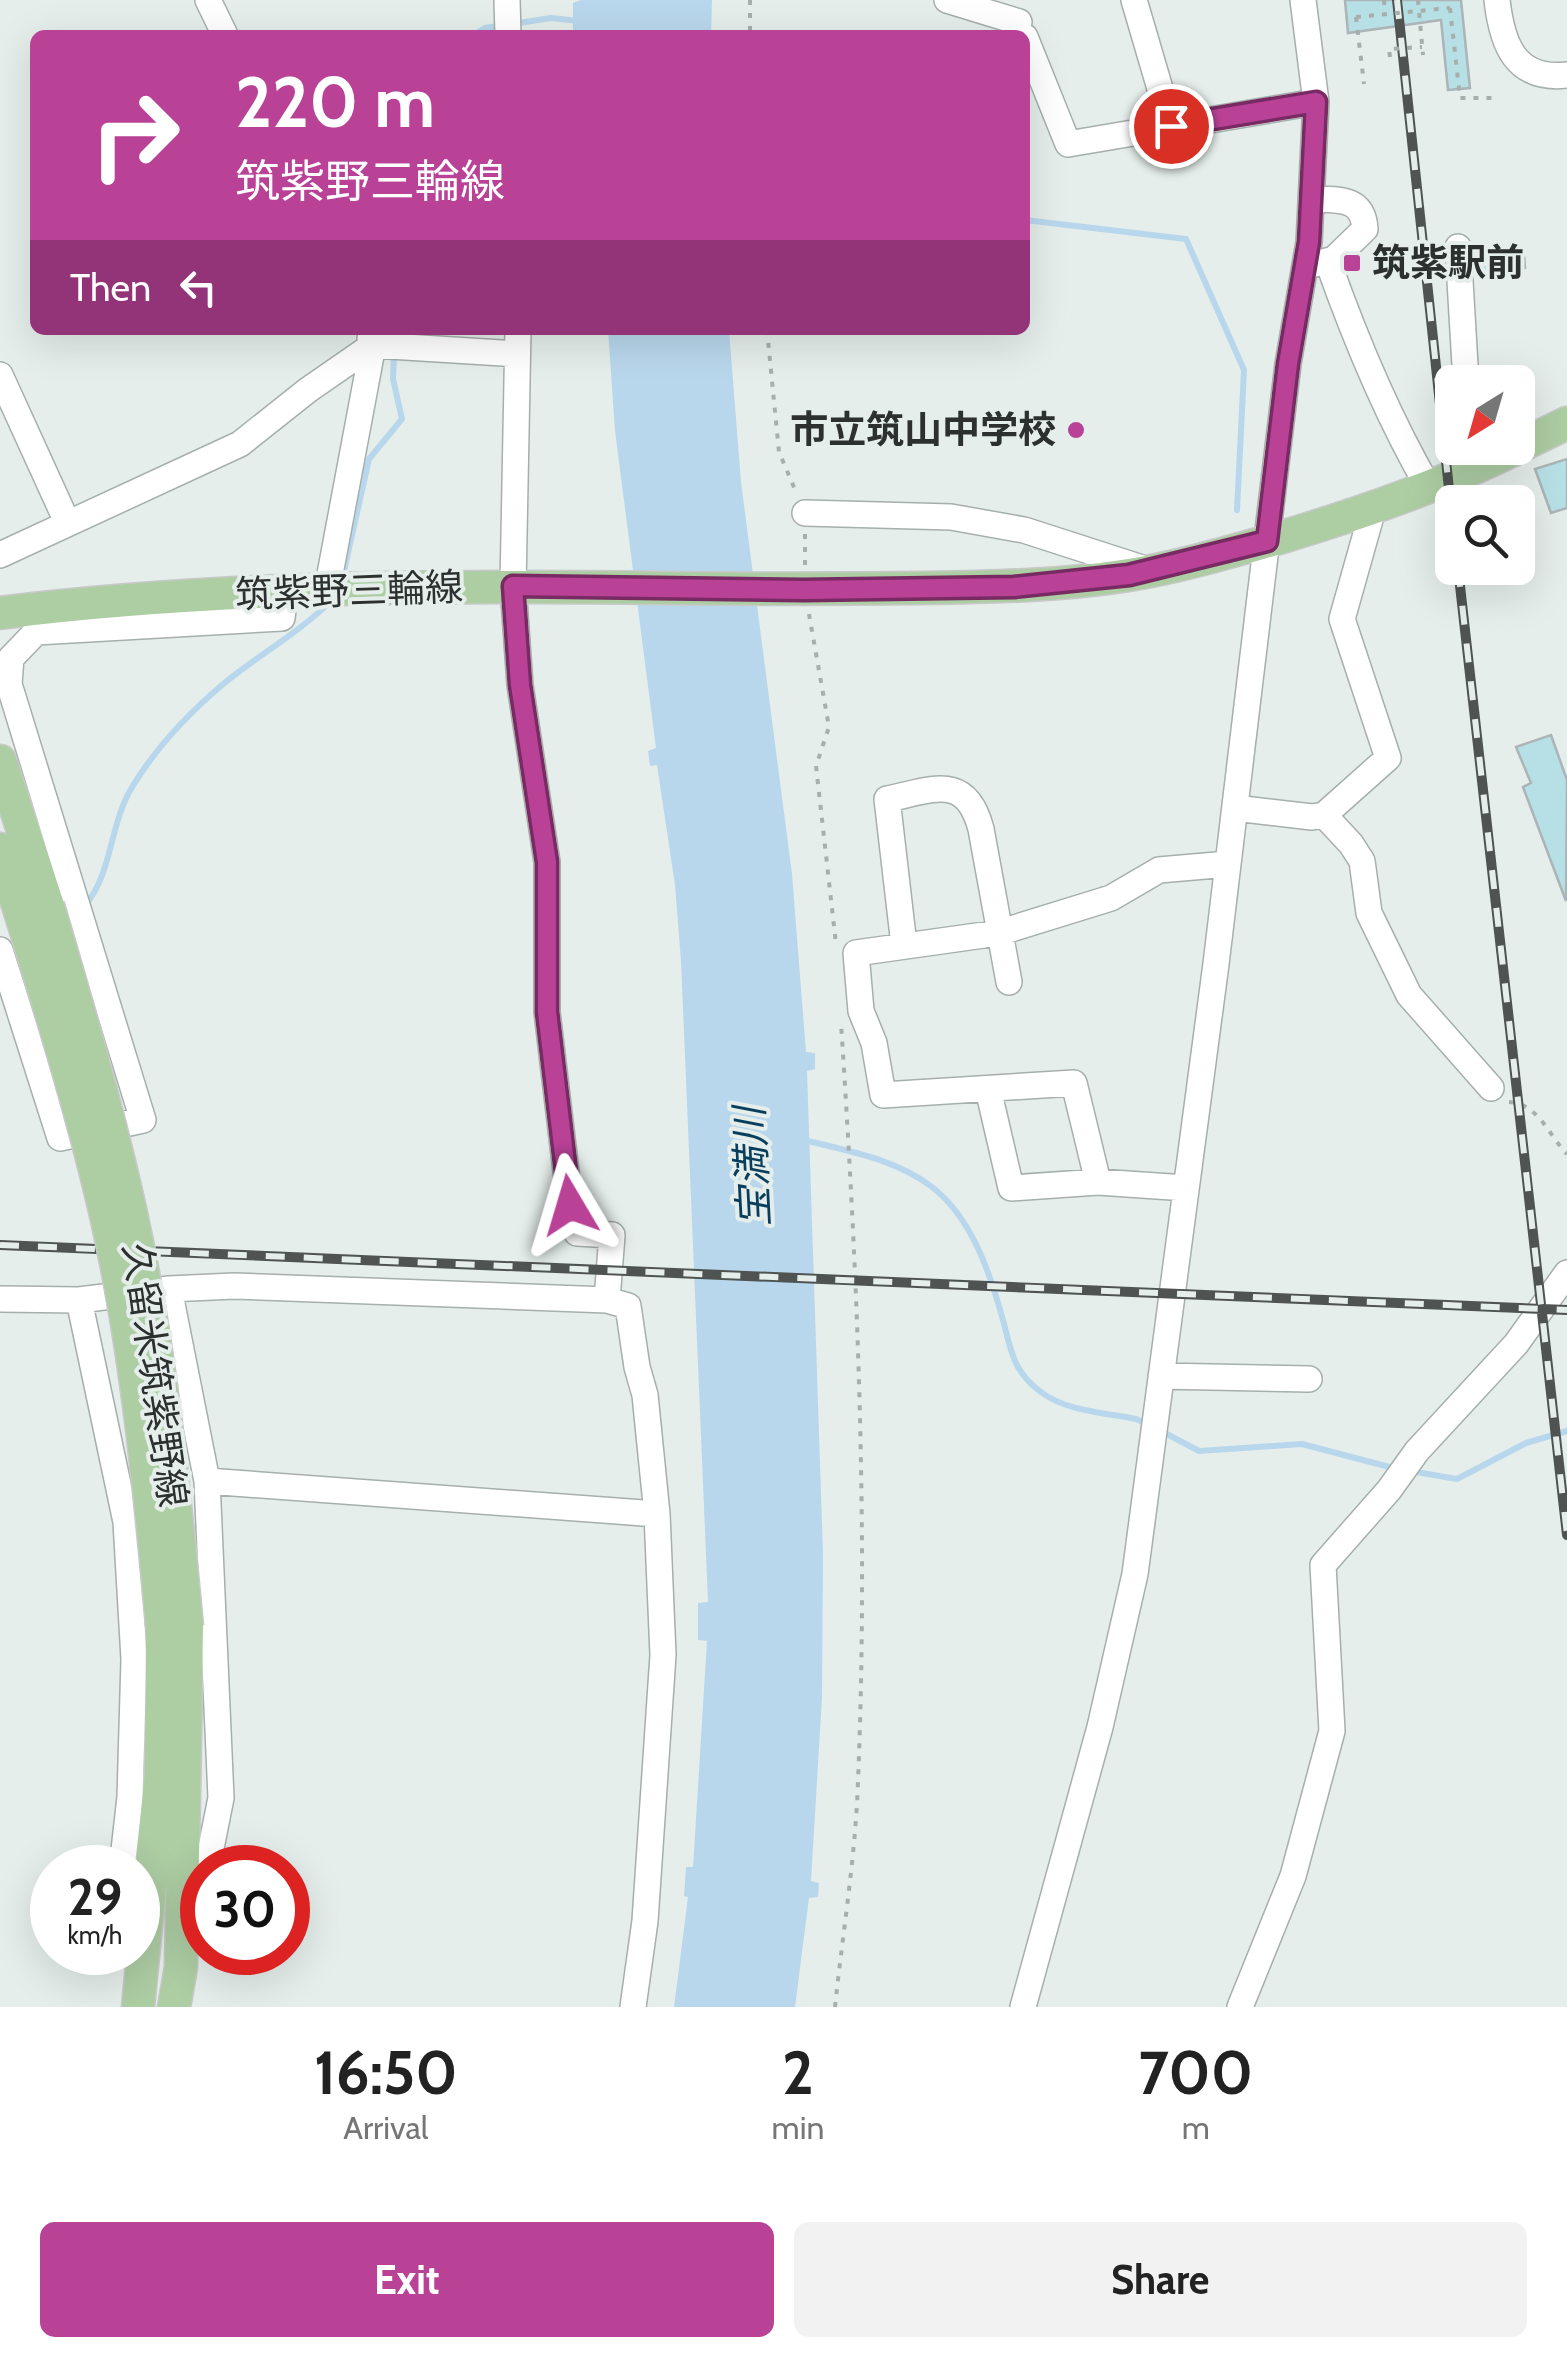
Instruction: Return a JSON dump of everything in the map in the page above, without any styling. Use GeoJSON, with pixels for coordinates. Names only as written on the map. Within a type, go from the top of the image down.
{"type":"FeatureCollection","features":[{"type":"Feature","properties":{"kind":"main road","name":"筑紫野三輪線"},"geometry":{"type":"LineString","coordinates":[[1535,438],[1567,423]]}},
{"type":"Feature","properties":{"kind":"main road","name":"筑紫野三輪線"},"geometry":{"type":"LineString","coordinates":[[0,613],[96,602],[327,590],[513,586],[792,590],[1014,587],[1151,571],[1267,541],[1429,488],[1464,465]]}},
{"type":"Feature","properties":{"kind":"main road","name":"久留米筑紫野線"},"geometry":{"type":"LineString","coordinates":[[0,761],[107,1220],[151,1505],[175,1626],[180,1909]]}},
{"type":"Feature","properties":{"kind":"main road","name":"久留米筑紫野線"},"geometry":{"type":"LineString","coordinates":[[0,849],[35,913]]}},
{"type":"Feature","properties":{"kind":"main road","name":"久留米筑紫野線"},"geometry":{"type":"LineString","coordinates":[[136,2007],[175,1626]]}},
{"type":"Feature","properties":{"kind":"main road","name":"久留米筑紫野線"},"geometry":{"type":"LineString","coordinates":[[174,2007],[180,1972]]}},
{"type":"Feature","properties":{"kind":"street"},"geometry":{"type":"LineString","coordinates":[[208,0],[222,30]]}},
{"type":"Feature","properties":{"kind":"street"},"geometry":{"type":"LineString","coordinates":[[507,0],[508,30]]}},
{"type":"Feature","properties":{"kind":"street"},"geometry":{"type":"LineString","coordinates":[[948,0],[1020,24]]}},
{"type":"Feature","properties":{"kind":"street"},"geometry":{"type":"LineString","coordinates":[[1134,0],[1171,126]]}},
{"type":"Feature","properties":{"kind":"street"},"geometry":{"type":"LineString","coordinates":[[1023,2007],[1100,1727],[1135,1574],[1228,864],[1288,364],[1316,264],[1311,198],[1316,102],[1303,0]]}},
{"type":"Feature","properties":{"kind":"street"},"geometry":{"type":"LineString","coordinates":[[1498,0],[1506,45],[1515,58],[1539,74],[1567,75]]}},
{"type":"Feature","properties":{"kind":"street"},"geometry":{"type":"LineString","coordinates":[[1030,49],[1068,144],[1316,102]]}},
{"type":"Feature","properties":{"kind":"street"},"geometry":{"type":"LineString","coordinates":[[1311,198],[1356,205],[1365,229],[1359,237],[1316,264]]}},
{"type":"Feature","properties":{"kind":"street"},"geometry":{"type":"LineString","coordinates":[[1458,248],[1465,365]]}},
{"type":"Feature","properties":{"kind":"street"},"geometry":{"type":"LineString","coordinates":[[1316,264],[1400,439],[1429,488]]}},
{"type":"Feature","properties":{"kind":"street"},"geometry":{"type":"LineString","coordinates":[[327,590],[369,338]]}},
{"type":"Feature","properties":{"kind":"street"},"geometry":{"type":"LineString","coordinates":[[0,555],[240,444],[369,338],[517,342],[513,586],[520,685],[547,862],[547,1012],[570,1205],[577,1233],[612,1234],[607,1300]]}},
{"type":"Feature","properties":{"kind":"street"},"geometry":{"type":"LineString","coordinates":[[0,374],[67,522]]}},
{"type":"Feature","properties":{"kind":"street"},"geometry":{"type":"LineString","coordinates":[[1243,809],[1312,818],[1324,815],[1388,758],[1342,619],[1373,509]]}},
{"type":"Feature","properties":{"kind":"street"},"geometry":{"type":"LineString","coordinates":[[806,513],[951,516],[1024,530],[1151,571]]}},
{"type":"Feature","properties":{"kind":"street"},"geometry":{"type":"LineString","coordinates":[[0,950],[60,1138],[142,1120],[9,684],[11,658],[36,632],[282,618],[285,593]]}},
{"type":"Feature","properties":{"kind":"street"},"geometry":{"type":"LineString","coordinates":[[904,945],[887,799],[946,788],[960,791],[976,808],[1009,982]]}},
{"type":"Feature","properties":{"kind":"street"},"geometry":{"type":"LineString","coordinates":[[1324,815],[1362,861],[1369,913],[1409,995],[1491,1088]]}},
{"type":"Feature","properties":{"kind":"street"},"geometry":{"type":"LineString","coordinates":[[1098,1182],[1074,1083],[883,1095],[874,1043],[861,1011],[856,953],[998,934],[1111,898],[1159,870],[1228,864]]}},
{"type":"Feature","properties":{"kind":"street"},"geometry":{"type":"LineString","coordinates":[[988,1088],[1011,1188],[1098,1182],[1186,1188]]}},
{"type":"Feature","properties":{"kind":"street"},"geometry":{"type":"LineString","coordinates":[[1240,2007],[1293,1876],[1332,1731],[1323,1566],[1416,1453],[1516,1344],[1567,1273]]}},
{"type":"Feature","properties":{"kind":"street"},"geometry":{"type":"LineString","coordinates":[[0,1298],[79,1300],[234,1286],[607,1300],[628,1306],[645,1395],[657,1514],[663,1655],[645,1922],[633,2007]]}},
{"type":"Feature","properties":{"kind":"street"},"geometry":{"type":"LineString","coordinates":[[169,1289],[207,1481],[221,1798],[212,1845]]}},
{"type":"Feature","properties":{"kind":"street"},"geometry":{"type":"LineString","coordinates":[[79,1300],[126,1522],[134,1659],[125,1845]]}},
{"type":"Feature","properties":{"kind":"street"},"geometry":{"type":"LineString","coordinates":[[1162,1376],[1309,1379]]}},
{"type":"Feature","properties":{"kind":"street"},"geometry":{"type":"LineString","coordinates":[[207,1481],[657,1514]]}},
{"type":"Feature","properties":{"kind":"street"},"geometry":{"type":"LineString","coordinates":[[133,1975],[136,2007]]}},
{"type":"Feature","properties":{"kind":"path"},"geometry":{"type":"LineString","coordinates":[[750,0],[750,30]]}},
{"type":"Feature","properties":{"kind":"path"},"geometry":{"type":"LineString","coordinates":[[1384,0],[1385,14]]}},
{"type":"Feature","properties":{"kind":"path"},"geometry":{"type":"LineString","coordinates":[[1418,0],[1423,55]]}},
{"type":"Feature","properties":{"kind":"path"},"geometry":{"type":"LineString","coordinates":[[1364,84],[1356,17],[1450,8],[1460,98],[1499,98]]}},
{"type":"Feature","properties":{"kind":"path"},"geometry":{"type":"LineString","coordinates":[[1390,58],[1389,50],[1422,47]]}},
{"type":"Feature","properties":{"kind":"path"},"geometry":{"type":"LineString","coordinates":[[767,335],[779,452],[806,513],[792,590],[829,727],[816,766],[837,960]]}},
{"type":"Feature","properties":{"kind":"path"},"geometry":{"type":"LineString","coordinates":[[834,2007],[856,1807],[862,1556],[841,1016]]}},
{"type":"Feature","properties":{"kind":"path"},"geometry":{"type":"LineString","coordinates":[[1491,1088],[1502,1102],[1518,1103],[1540,1118],[1567,1154]]}},
{"type":"Feature","properties":{"kind":"water"},"geometry":{"type":"Polygon","coordinates":[[[712,0],[711,30],[573,30],[573,3],[712,0]]]}},
{"type":"Feature","properties":{"kind":"water","name":"宝満川"},"geometry":{"type":"Polygon","coordinates":[[[608,335],[729,335],[741,482],[792,874],[806,1052],[815,1053],[815,1069],[807,1071],[823,1554],[822,1698],[811,1881],[819,1883],[818,1897],[809,1898],[795,2007],[674,2007],[688,1897],[684,1896],[686,1867],[693,1867],[707,1641],[698,1640],[698,1603],[708,1602],[675,885],[657,765],[650,766],[648,751],[656,748],[615,431],[608,335]]]}},
{"type":"Feature","properties":{"kind":"building"},"geometry":{"type":"Polygon","coordinates":[[[1345,0],[1461,0],[1470,88],[1448,90],[1441,20],[1348,33],[1345,0]]]}},
{"type":"Feature","properties":{"kind":"building"},"geometry":{"type":"Polygon","coordinates":[[[1518,247],[1519,253],[1524,253],[1525,268],[1476,273],[1475,253],[1518,247]]]}},
{"type":"Feature","properties":{"kind":"building"},"geometry":{"type":"Polygon","coordinates":[[[1567,459],[1567,508],[1551,513],[1535,469],[1567,459]]]}},
{"type":"Feature","properties":{"kind":"building"},"geometry":{"type":"Polygon","coordinates":[[[1551,735],[1567,780],[1566,901],[1523,787],[1531,783],[1516,747],[1551,735]]]}},
{"type":"Feature","properties":{"kind":"waterway"},"geometry":{"type":"LineString","coordinates":[[512,24],[551,18],[579,21]]}},
{"type":"Feature","properties":{"kind":"waterway"},"geometry":{"type":"LineString","coordinates":[[482,30],[499,26]]}},
{"type":"Feature","properties":{"kind":"waterway"},"geometry":{"type":"LineString","coordinates":[[1030,221],[1186,239],[1244,370],[1237,510]]}},
{"type":"Feature","properties":{"kind":"waterway"},"geometry":{"type":"LineString","coordinates":[[342,580],[369,459],[402,419],[393,379],[394,354]]}},
{"type":"Feature","properties":{"kind":"waterway"},"geometry":{"type":"LineString","coordinates":[[86,904],[101,878],[124,803],[161,747],[222,685],[332,600]]}},
{"type":"Feature","properties":{"kind":"waterway"},"geometry":{"type":"LineString","coordinates":[[804,1140],[887,1163],[932,1187],[958,1214],[978,1248],[1011,1351],[1024,1377],[1062,1403],[1147,1424]]}},
{"type":"Feature","properties":{"kind":"waterway"},"geometry":{"type":"LineString","coordinates":[[1410,1471],[1457,1479],[1526,1443],[1567,1431]]}},
{"type":"Feature","properties":{"kind":"waterway"},"geometry":{"type":"LineString","coordinates":[[1163,1432],[1199,1451],[1302,1444],[1397,1469]]}},
{"type":"Feature","properties":{"kind":"railway"},"geometry":{"type":"LineString","coordinates":[[1397,0],[1449,485]]}},
{"type":"Feature","properties":{"kind":"railway"},"geometry":{"type":"LineString","coordinates":[[1460,585],[1567,1535]]}},
{"type":"Feature","properties":{"kind":"railway"},"geometry":{"type":"LineString","coordinates":[[0,1245],[1567,1310]]}},
{"type":"Feature","properties":{"kind":"place","name":"筑紫駅前"},"geometry":{"type":"Point","coordinates":[1352,263]}},
{"type":"Feature","properties":{"kind":"place","name":"市立筑山中学校"},"geometry":{"type":"Point","coordinates":[1076,430]}},
{"type":"Feature","properties":{"kind":"route"},"geometry":{"type":"LineString","coordinates":[[570,1205],[547,1012],[547,862],[520,685],[513,586],[804,590],[1014,587],[1129,575],[1267,541],[1288,364],[1309,242],[1316,102],[1171,126]]}}]}
